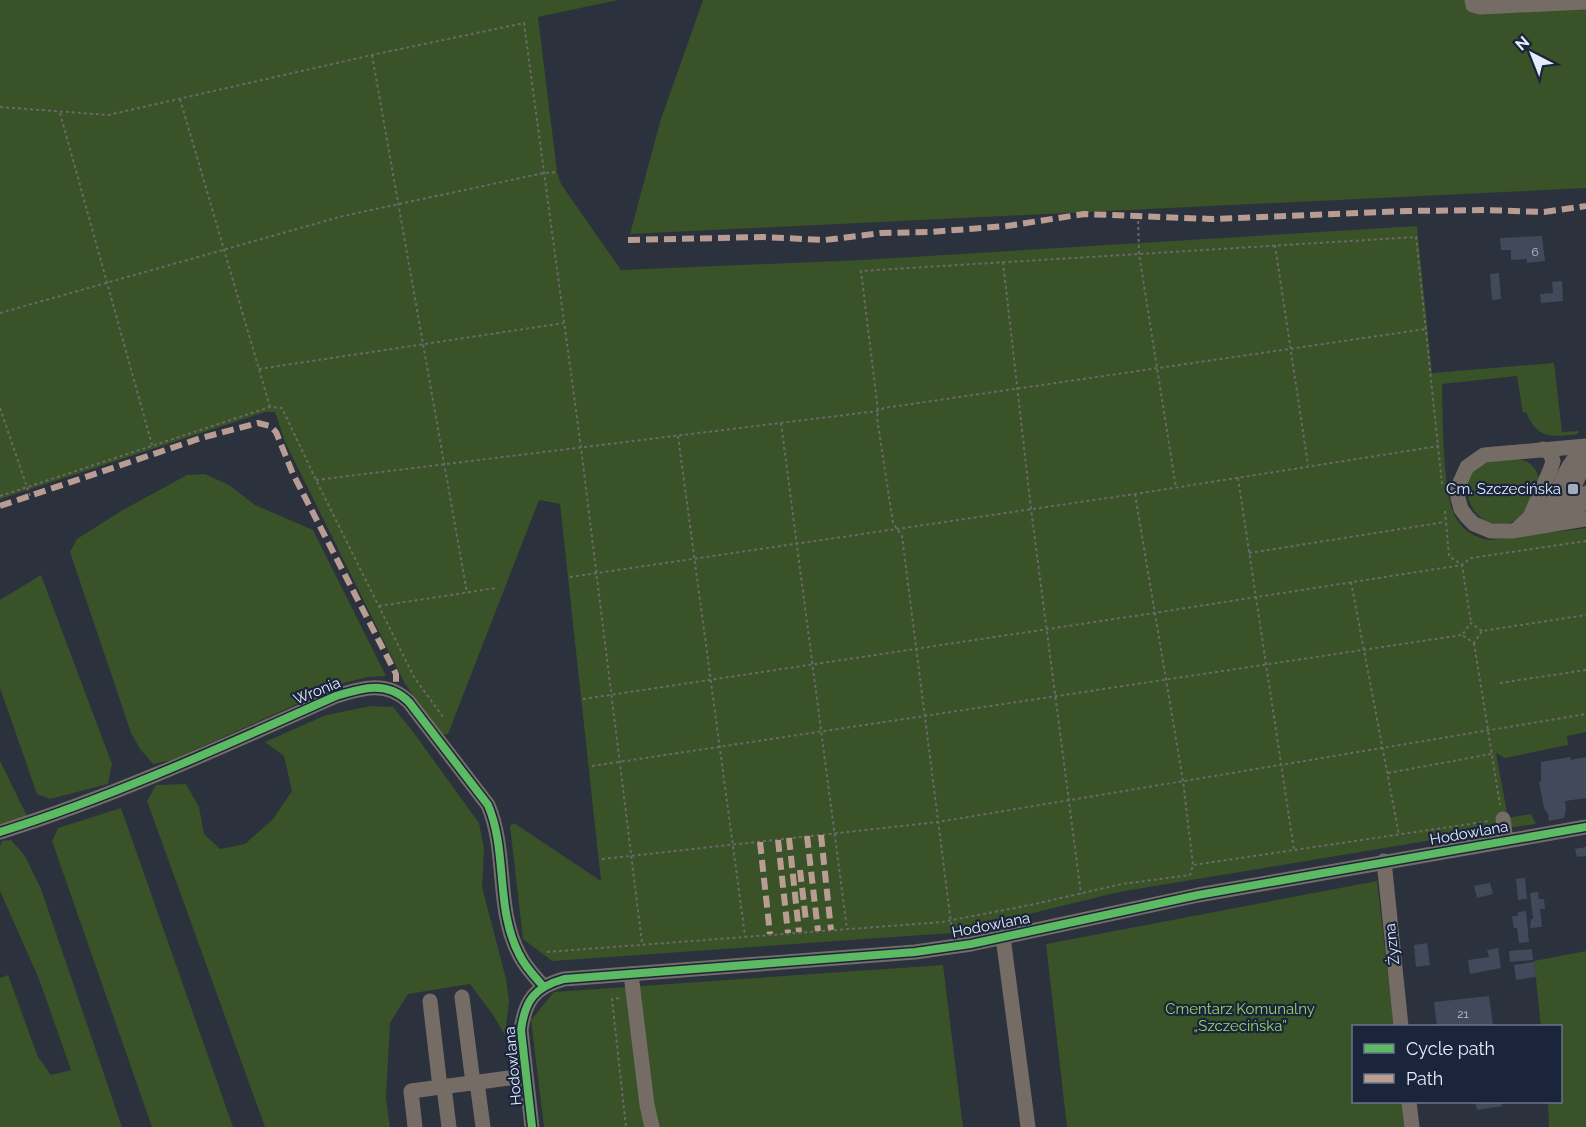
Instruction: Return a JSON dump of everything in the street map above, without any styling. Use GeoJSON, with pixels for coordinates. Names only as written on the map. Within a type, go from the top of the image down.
{"type":"FeatureCollection","features":[{"type":"Feature","properties":{"kind":"street"},"geometry":{"type":"LineString","coordinates":[[1472,0],[1473,5],[1480,7],[1586,2]]}},
{"type":"Feature","properties":{"kind":"street"},"geometry":{"type":"LineString","coordinates":[[1586,447],[1484,455],[1467,467],[1458,487],[1461,509],[1474,524],[1483,529],[1512,531],[1586,519]]}},
{"type":"Feature","properties":{"kind":"street"},"geometry":{"type":"LineString","coordinates":[[1529,528],[1546,515],[1568,466],[1586,447]]}},
{"type":"Feature","properties":{"kind":"street"},"geometry":{"type":"LineString","coordinates":[[1512,531],[1525,524],[1530,517],[1551,468],[1552,457],[1543,449]]}},
{"type":"Feature","properties":{"kind":"street"},"geometry":{"type":"LineString","coordinates":[[1545,526],[1562,513],[1586,460]]}},
{"type":"Feature","properties":{"kind":"street"},"geometry":{"type":"LineString","coordinates":[[1562,523],[1575,515],[1586,493]]}},
{"type":"Feature","properties":{"kind":"street","name":"Wronia"},"geometry":{"type":"LineString","coordinates":[[0,832],[47,817],[146,778],[336,696],[363,688],[385,687],[396,691],[409,702],[488,805],[498,839],[507,917],[514,943],[527,968],[544,987]]}},
{"type":"Feature","properties":{"kind":"street"},"geometry":{"type":"LineString","coordinates":[[1503,819],[1506,840]]}},
{"type":"Feature","properties":{"kind":"street","name":"Hodowlana"},"geometry":{"type":"LineString","coordinates":[[532,1127],[520,1030],[523,1016],[530,999],[544,987],[564,979],[915,952],[1003,937],[1198,895],[1586,827]]}},
{"type":"Feature","properties":{"kind":"street","name":"Żyzna"},"geometry":{"type":"LineString","coordinates":[[1384,861],[1401,1025]]}},
{"type":"Feature","properties":{"kind":"street"},"geometry":{"type":"LineString","coordinates":[[1003,937],[1028,1127]]}},
{"type":"Feature","properties":{"kind":"street"},"geometry":{"type":"LineString","coordinates":[[631,974],[647,1105],[652,1127]]}},
{"type":"Feature","properties":{"kind":"street"},"geometry":{"type":"LineString","coordinates":[[462,998],[483,1127]]}},
{"type":"Feature","properties":{"kind":"street"},"geometry":{"type":"LineString","coordinates":[[430,1001],[449,1127]]}},
{"type":"Feature","properties":{"kind":"street"},"geometry":{"type":"LineString","coordinates":[[415,1127],[411,1092],[525,1076]]}},
{"type":"Feature","properties":{"kind":"street"},"geometry":{"type":"LineString","coordinates":[[1409,1103],[1412,1127]]}},
{"type":"Feature","properties":{"kind":"path"},"geometry":{"type":"LineString","coordinates":[[0,108],[108,115],[524,23],[612,695],[642,944]]}},
{"type":"Feature","properties":{"kind":"path"},"geometry":{"type":"LineString","coordinates":[[372,55],[467,593]]}},
{"type":"Feature","properties":{"kind":"path"},"geometry":{"type":"LineString","coordinates":[[180,99],[270,407]]}},
{"type":"Feature","properties":{"kind":"path"},"geometry":{"type":"LineString","coordinates":[[60,112],[152,446]]}},
{"type":"Feature","properties":{"kind":"path"},"geometry":{"type":"LineString","coordinates":[[0,314],[343,216],[544,173],[558,172]]}},
{"type":"Feature","properties":{"kind":"path"},"geometry":{"type":"LineString","coordinates":[[1138,215],[1139,254],[1176,488]]}},
{"type":"Feature","properties":{"kind":"path"},"geometry":{"type":"LineString","coordinates":[[954,946],[902,536],[893,523],[877,418],[861,271],[1416,237],[1443,489]]}},
{"type":"Feature","properties":{"kind":"path"},"geometry":{"type":"LineString","coordinates":[[1275,245],[1309,466]]}},
{"type":"Feature","properties":{"kind":"path"},"geometry":{"type":"LineString","coordinates":[[1003,262],[1054,695],[1081,894]]}},
{"type":"Feature","properties":{"kind":"path"},"geometry":{"type":"LineString","coordinates":[[259,369],[564,323]]}},
{"type":"Feature","properties":{"kind":"path"},"geometry":{"type":"LineString","coordinates":[[316,480],[878,411],[884,408],[1426,329]]}},
{"type":"Feature","properties":{"kind":"path"},"geometry":{"type":"LineString","coordinates":[[0,496],[276,406],[285,411],[316,480],[414,677],[443,717]]}},
{"type":"Feature","properties":{"kind":"path"},"geometry":{"type":"LineString","coordinates":[[0,408],[30,496]]}},
{"type":"Feature","properties":{"kind":"path"},"geometry":{"type":"LineString","coordinates":[[781,423],[847,929]]}},
{"type":"Feature","properties":{"kind":"path"},"geometry":{"type":"LineString","coordinates":[[678,436],[745,936]]}},
{"type":"Feature","properties":{"kind":"path"},"geometry":{"type":"LineString","coordinates":[[570,578],[1176,488],[1439,446]]}},
{"type":"Feature","properties":{"kind":"path"},"geometry":{"type":"LineString","coordinates":[[1238,478],[1294,850]]}},
{"type":"Feature","properties":{"kind":"path"},"geometry":{"type":"LineString","coordinates":[[547,952],[950,921],[1122,884],[1190,875],[1193,865],[1183,781],[1134,494]]}},
{"type":"Feature","properties":{"kind":"path"},"geometry":{"type":"LineString","coordinates":[[1445,511],[1449,556],[1462,565],[1471,623],[1482,631],[1586,615]]}},
{"type":"Feature","properties":{"kind":"path"},"geometry":{"type":"LineString","coordinates":[[1249,553],[1446,522]]}},
{"type":"Feature","properties":{"kind":"path"},"geometry":{"type":"LineString","coordinates":[[583,699],[1256,598],[1462,565],[1471,558],[1586,541]]}},
{"type":"Feature","properties":{"kind":"path"},"geometry":{"type":"LineString","coordinates":[[1351,582],[1399,835]]}},
{"type":"Feature","properties":{"kind":"path"},"geometry":{"type":"LineString","coordinates":[[379,606],[496,588]]}},
{"type":"Feature","properties":{"kind":"path"},"geometry":{"type":"LineString","coordinates":[[1462,635],[1471,623]]}},
{"type":"Feature","properties":{"kind":"path"},"geometry":{"type":"LineString","coordinates":[[1193,865],[1503,819],[1474,643],[1482,631]]}},
{"type":"Feature","properties":{"kind":"path"},"geometry":{"type":"LineString","coordinates":[[592,766],[1462,635],[1474,643]]}},
{"type":"Feature","properties":{"kind":"path"},"geometry":{"type":"LineString","coordinates":[[1500,683],[1586,670]]}},
{"type":"Feature","properties":{"kind":"path"},"geometry":{"type":"LineString","coordinates":[[602,859],[938,822],[1586,714]]}},
{"type":"Feature","properties":{"kind":"path"},"geometry":{"type":"LineString","coordinates":[[1388,773],[1491,754]]}},
{"type":"Feature","properties":{"kind":"path"},"geometry":{"type":"LineString","coordinates":[[626,1127],[612,999],[634,997]]}},
{"type":"Feature","properties":{"kind":"green space"},"geometry":{"type":"Polygon","coordinates":[[[0,0],[618,0],[538,17],[557,172],[561,184],[621,270],[863,260],[1417,226],[1432,373],[1554,363],[1562,432],[1578,431],[1578,434],[1553,436],[1535,428],[1526,412],[1523,413],[1517,376],[1442,384],[1444,454],[1448,492],[1456,518],[1466,530],[1479,538],[1490,540],[1586,528],[1586,732],[1567,736],[1568,745],[1505,758],[1496,753],[1508,818],[1531,814],[1536,824],[1497,827],[1493,830],[1119,892],[952,933],[552,961],[523,939],[510,826],[514,823],[601,881],[560,504],[539,500],[448,734],[442,735],[405,684],[285,442],[275,412],[265,412],[0,499],[0,0]]]}},
{"type":"Feature","properties":{"kind":"green space"},"geometry":{"type":"Polygon","coordinates":[[[703,0],[1586,0],[1586,188],[630,234],[660,122],[703,0]]]}},
{"type":"Feature","properties":{"kind":"green space"},"geometry":{"type":"Polygon","coordinates":[[[1518,459],[1532,466],[1539,480],[1528,510],[1520,518],[1509,523],[1494,523],[1482,518],[1473,509],[1468,499],[1471,476],[1478,466],[1491,460],[1518,459]]]}},
{"type":"Feature","properties":{"kind":"green space"},"geometry":{"type":"Polygon","coordinates":[[[205,474],[229,485],[255,505],[313,530],[386,676],[368,677],[344,683],[172,760],[153,764],[140,749],[131,733],[70,552],[77,539],[121,511],[187,475],[205,474]]]}},
{"type":"Feature","properties":{"kind":"green space"},"geometry":{"type":"Polygon","coordinates":[[[41,575],[112,764],[108,784],[50,799],[37,794],[0,688],[0,600],[41,575]]]}},
{"type":"Feature","properties":{"kind":"green space"},"geometry":{"type":"Polygon","coordinates":[[[371,706],[393,707],[479,823],[484,848],[482,887],[506,979],[509,1001],[505,1035],[470,984],[408,994],[390,1023],[386,1098],[390,1127],[265,1127],[147,801],[156,785],[186,784],[199,807],[204,834],[220,849],[245,844],[273,819],[292,791],[284,756],[265,742],[326,715],[371,706]]]}},
{"type":"Feature","properties":{"kind":"green space"},"geometry":{"type":"Polygon","coordinates":[[[0,761],[27,816],[0,826],[0,761]]]}},
{"type":"Feature","properties":{"kind":"green space"},"geometry":{"type":"Polygon","coordinates":[[[121,808],[233,1127],[152,1127],[52,841],[58,828],[121,808]]]}},
{"type":"Feature","properties":{"kind":"green space"},"geometry":{"type":"Polygon","coordinates":[[[11,840],[25,856],[41,889],[122,1127],[0,1127],[0,978],[8,975],[38,1057],[51,1075],[71,1070],[39,979],[0,891],[0,847],[2,841],[11,840]]]}},
{"type":"Feature","properties":{"kind":"green space","name":"Cmentarz Komunalny „Szczecińska”"},"geometry":{"type":"Polygon","coordinates":[[[1377,881],[1394,1025],[1352,1025],[1352,1103],[1403,1103],[1406,1127],[1067,1127],[1046,944],[1377,881]]]}},
{"type":"Feature","properties":{"kind":"green space"},"geometry":{"type":"Polygon","coordinates":[[[1586,951],[1586,1127],[1549,1127],[1548,1103],[1562,1103],[1562,1025],[1541,1025],[1534,961],[1586,951]]]}},
{"type":"Feature","properties":{"kind":"green space"},"geometry":{"type":"Polygon","coordinates":[[[943,965],[963,1127],[544,1127],[531,1020],[554,992],[943,965]]]}},
{"type":"Feature","properties":{"kind":"building"},"geometry":{"type":"Polygon","coordinates":[[[1542,236],[1545,261],[1527,263],[1527,259],[1511,260],[1511,250],[1501,250],[1500,238],[1542,236]]]}},
{"type":"Feature","properties":{"kind":"building"},"geometry":{"type":"Polygon","coordinates":[[[1499,273],[1501,299],[1492,300],[1490,274],[1499,273]]]}},
{"type":"Feature","properties":{"kind":"building"},"geometry":{"type":"Polygon","coordinates":[[[1562,281],[1563,301],[1541,303],[1540,294],[1553,293],[1552,282],[1562,281]]]}},
{"type":"Feature","properties":{"kind":"building"},"geometry":{"type":"Polygon","coordinates":[[[1570,757],[1571,760],[1586,757],[1586,798],[1565,801],[1564,818],[1549,821],[1539,782],[1541,781],[1541,762],[1570,757]]]}},
{"type":"Feature","properties":{"kind":"building"},"geometry":{"type":"Polygon","coordinates":[[[1586,847],[1586,856],[1577,857],[1575,849],[1586,847]]]}},
{"type":"Feature","properties":{"kind":"building"},"geometry":{"type":"Polygon","coordinates":[[[1525,878],[1527,899],[1518,900],[1516,879],[1525,878]]]}},
{"type":"Feature","properties":{"kind":"building"},"geometry":{"type":"Polygon","coordinates":[[[1490,883],[1493,894],[1477,898],[1474,886],[1490,883]]]}},
{"type":"Feature","properties":{"kind":"building"},"geometry":{"type":"Polygon","coordinates":[[[1538,892],[1539,899],[1544,899],[1545,909],[1540,909],[1542,927],[1530,928],[1531,919],[1533,919],[1530,893],[1538,892]]]}},
{"type":"Feature","properties":{"kind":"building"},"geometry":{"type":"Polygon","coordinates":[[[1526,911],[1529,942],[1519,943],[1517,928],[1514,928],[1512,916],[1518,916],[1518,912],[1526,911]]]}},
{"type":"Feature","properties":{"kind":"building"},"geometry":{"type":"Polygon","coordinates":[[[1427,943],[1430,965],[1416,967],[1414,945],[1427,943]]]}},
{"type":"Feature","properties":{"kind":"building"},"geometry":{"type":"Polygon","coordinates":[[[1498,948],[1501,968],[1470,974],[1468,960],[1489,957],[1487,950],[1498,948]]]}},
{"type":"Feature","properties":{"kind":"building"},"geometry":{"type":"Polygon","coordinates":[[[1532,949],[1533,960],[1510,962],[1509,951],[1532,949]]]}},
{"type":"Feature","properties":{"kind":"building"},"geometry":{"type":"Polygon","coordinates":[[[1534,962],[1536,977],[1516,980],[1514,965],[1534,962]]]}},
{"type":"Feature","properties":{"kind":"building"},"geometry":{"type":"Polygon","coordinates":[[[1489,996],[1493,1025],[1437,1025],[1434,1002],[1489,996]]]}},
{"type":"Feature","properties":{"kind":"building"},"geometry":{"type":"Polygon","coordinates":[[[1475,1103],[1501,1103],[1502,1106],[1477,1110],[1475,1103]]]}},
{"type":"Feature","properties":{"kind":"marked path"},"geometry":{"type":"LineString","coordinates":[[628,240],[763,237],[825,240],[881,233],[1007,226],[1084,214],[1212,219],[1408,211],[1544,212],[1586,206]]}},
{"type":"Feature","properties":{"kind":"marked path"},"geometry":{"type":"LineString","coordinates":[[0,506],[201,438],[258,423],[270,426],[276,432],[293,474],[396,674],[396,691]]}},
{"type":"Feature","properties":{"kind":"marked path"},"geometry":{"type":"LineString","coordinates":[[821,835],[831,930]]}},
{"type":"Feature","properties":{"kind":"marked path"},"geometry":{"type":"LineString","coordinates":[[807,836],[818,931]]}},
{"type":"Feature","properties":{"kind":"marked path"},"geometry":{"type":"LineString","coordinates":[[789,838],[799,932]]}},
{"type":"Feature","properties":{"kind":"marked path"},"geometry":{"type":"LineString","coordinates":[[778,840],[788,933]]}},
{"type":"Feature","properties":{"kind":"marked path"},"geometry":{"type":"LineString","coordinates":[[760,842],[770,934]]}},
{"type":"Feature","properties":{"kind":"marked path"},"geometry":{"type":"LineString","coordinates":[[800,870],[806,921]]}},
{"type":"Feature","properties":{"kind":"cycle path"},"geometry":{"type":"LineString","coordinates":[[0,832],[128,786],[336,696],[355,690],[383,688],[401,695],[409,702],[488,805],[498,842],[504,899],[512,936],[524,963],[544,987]]}},
{"type":"Feature","properties":{"kind":"cycle path"},"geometry":{"type":"LineString","coordinates":[[532,1127],[521,1030],[525,1010],[533,996],[539,991],[564,979],[915,952],[971,944],[1198,895],[1586,827]]}},
{"type":"Feature","properties":{"kind":"place","name":"Cm. Szczecińska"},"geometry":{"type":"Point","coordinates":[1573,489]}}]}
